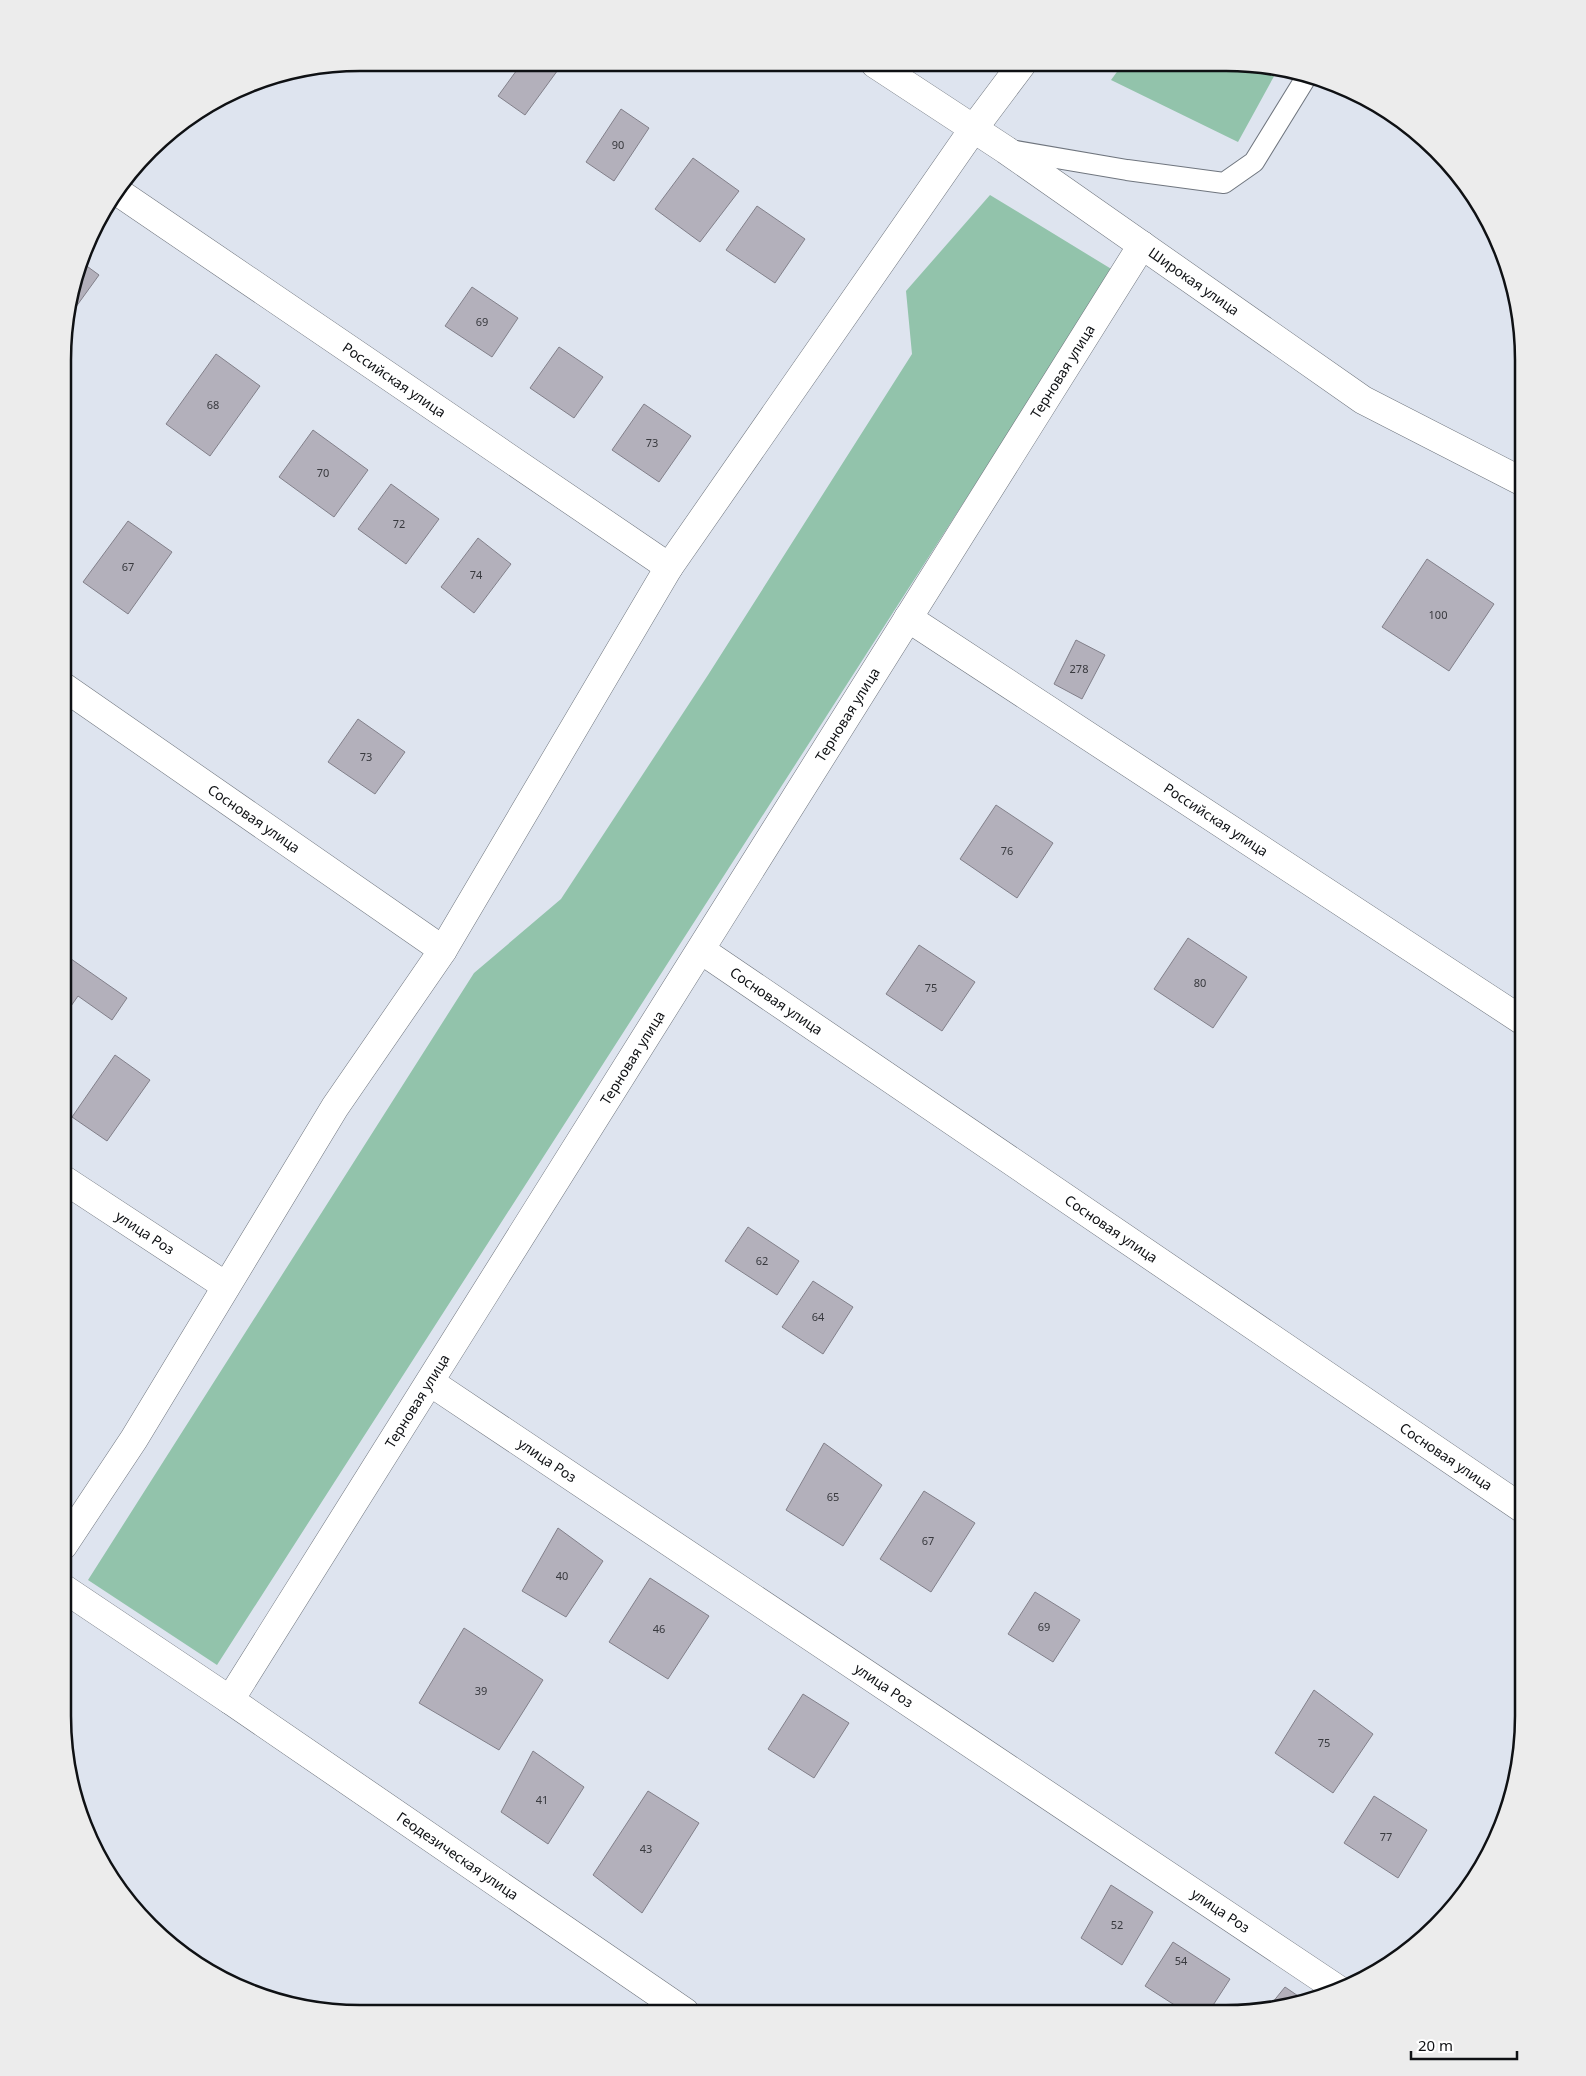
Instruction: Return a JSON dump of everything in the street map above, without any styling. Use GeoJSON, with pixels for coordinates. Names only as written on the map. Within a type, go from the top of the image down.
{"type":"FeatureCollection","features":[{"type":"Feature","properties":{"kind":"street","name":"Широкая улица"},"geometry":{"type":"LineString","coordinates":[[886,71],[1006,150],[1363,400],[1515,478]]}},
{"type":"Feature","properties":{"kind":"street"},"geometry":{"type":"LineString","coordinates":[[71,1534],[134,1439],[335,1107],[443,950],[669,567],[974,128],[1017,71]]}},
{"type":"Feature","properties":{"kind":"street","name":"Российская улица"},"geometry":{"type":"LineString","coordinates":[[123,195],[669,567]]}},
{"type":"Feature","properties":{"kind":"street","name":"Терновая улица"},"geometry":{"type":"LineString","coordinates":[[230,1700],[1142,245]]}},
{"type":"Feature","properties":{"kind":"street","name":"Российская улица"},"geometry":{"type":"LineString","coordinates":[[908,618],[1515,1016]]}},
{"type":"Feature","properties":{"kind":"street","name":"Сосновая улица"},"geometry":{"type":"LineString","coordinates":[[71,691],[443,950]]}},
{"type":"Feature","properties":{"kind":"street","name":"Сосновая улица"},"geometry":{"type":"LineString","coordinates":[[700,950],[1515,1503]]}},
{"type":"Feature","properties":{"kind":"street","name":"улица Роз"},"geometry":{"type":"LineString","coordinates":[[71,1184],[226,1286]]}},
{"type":"Feature","properties":{"kind":"street","name":"улица Роз"},"geometry":{"type":"LineString","coordinates":[[430,1382],[1331,1985]]}},
{"type":"Feature","properties":{"kind":"street"},"geometry":{"type":"LineString","coordinates":[[71,1593],[230,1700]]}},
{"type":"Feature","properties":{"kind":"street","name":"Геодезическая улица"},"geometry":{"type":"LineString","coordinates":[[230,1700],[675,2005]]}},
{"type":"Feature","properties":{"kind":"lane"},"geometry":{"type":"LineString","coordinates":[[1006,150],[1127,170],[1224,183],[1254,162],[1303,82]]}},
{"type":"Feature","properties":{"kind":"green space"},"geometry":{"type":"Polygon","coordinates":[[[1118,71],[1226,71],[1274,76],[1238,142],[1111,80],[1118,71]]]}},
{"type":"Feature","properties":{"kind":"green space"},"geometry":{"type":"Polygon","coordinates":[[[990,195],[1113,270],[217,1665],[88,1580],[474,973],[561,899],[708,675],[912,354],[906,291],[990,195]]]}},
{"type":"Feature","properties":{"kind":"building"},"geometry":{"type":"Polygon","coordinates":[[[516,71],[557,71],[525,115],[498,96],[516,71]]]}},
{"type":"Feature","properties":{"kind":"building"},"geometry":{"type":"Polygon","coordinates":[[[621,109],[649,128],[614,181],[586,162],[621,109]]]}},
{"type":"Feature","properties":{"kind":"building"},"geometry":{"type":"Polygon","coordinates":[[[693,158],[739,191],[700,242],[655,209],[693,158]]]}},
{"type":"Feature","properties":{"kind":"building"},"geometry":{"type":"Polygon","coordinates":[[[757,206],[805,239],[775,283],[726,250],[757,206]]]}},
{"type":"Feature","properties":{"kind":"building"},"geometry":{"type":"Polygon","coordinates":[[[87,266],[99,275],[77,306],[87,266]]]}},
{"type":"Feature","properties":{"kind":"building"},"geometry":{"type":"Polygon","coordinates":[[[472,287],[518,318],[492,357],[445,326],[472,287]]]}},
{"type":"Feature","properties":{"kind":"building"},"geometry":{"type":"Polygon","coordinates":[[[559,347],[603,377],[574,418],[530,388],[559,347]]]}},
{"type":"Feature","properties":{"kind":"building"},"geometry":{"type":"Polygon","coordinates":[[[216,354],[260,386],[210,456],[166,424],[216,354]]]}},
{"type":"Feature","properties":{"kind":"building"},"geometry":{"type":"Polygon","coordinates":[[[644,404],[691,436],[659,482],[612,450],[644,404]]]}},
{"type":"Feature","properties":{"kind":"building"},"geometry":{"type":"Polygon","coordinates":[[[313,430],[368,470],[334,517],[279,477],[313,430]]]}},
{"type":"Feature","properties":{"kind":"building"},"geometry":{"type":"Polygon","coordinates":[[[391,484],[439,519],[406,564],[358,529],[391,484]]]}},
{"type":"Feature","properties":{"kind":"building"},"geometry":{"type":"Polygon","coordinates":[[[128,521],[172,552],[128,614],[83,582],[128,521]]]}},
{"type":"Feature","properties":{"kind":"building"},"geometry":{"type":"Polygon","coordinates":[[[478,538],[511,564],[474,613],[441,587],[478,538]]]}},
{"type":"Feature","properties":{"kind":"building"},"geometry":{"type":"Polygon","coordinates":[[[1427,559],[1494,604],[1449,671],[1382,627],[1427,559]]]}},
{"type":"Feature","properties":{"kind":"building"},"geometry":{"type":"Polygon","coordinates":[[[1076,640],[1105,655],[1082,699],[1054,684],[1076,640]]]}},
{"type":"Feature","properties":{"kind":"building"},"geometry":{"type":"Polygon","coordinates":[[[358,719],[405,752],[375,794],[328,762],[358,719]]]}},
{"type":"Feature","properties":{"kind":"building"},"geometry":{"type":"Polygon","coordinates":[[[996,805],[1053,843],[1017,898],[960,859],[996,805]]]}},
{"type":"Feature","properties":{"kind":"building"},"geometry":{"type":"Polygon","coordinates":[[[1188,938],[1247,977],[1213,1028],[1154,989],[1188,938]]]}},
{"type":"Feature","properties":{"kind":"building"},"geometry":{"type":"Polygon","coordinates":[[[919,945],[975,982],[942,1031],[886,994],[919,945]]]}},
{"type":"Feature","properties":{"kind":"building"},"geometry":{"type":"Polygon","coordinates":[[[71,959],[127,998],[112,1020],[78,996],[71,1006],[71,959]]]}},
{"type":"Feature","properties":{"kind":"building"},"geometry":{"type":"Polygon","coordinates":[[[115,1055],[150,1080],[107,1141],[72,1117],[115,1055]]]}},
{"type":"Feature","properties":{"kind":"building"},"geometry":{"type":"Polygon","coordinates":[[[748,1227],[799,1261],[777,1295],[725,1261],[748,1227]]]}},
{"type":"Feature","properties":{"kind":"building"},"geometry":{"type":"Polygon","coordinates":[[[813,1281],[853,1307],[823,1354],[782,1327],[813,1281]]]}},
{"type":"Feature","properties":{"kind":"building"},"geometry":{"type":"Polygon","coordinates":[[[824,1443],[882,1485],[843,1546],[786,1510],[824,1443]]]}},
{"type":"Feature","properties":{"kind":"building"},"geometry":{"type":"Polygon","coordinates":[[[924,1491],[975,1523],[931,1592],[880,1559],[924,1491]]]}},
{"type":"Feature","properties":{"kind":"building"},"geometry":{"type":"Polygon","coordinates":[[[558,1528],[603,1561],[566,1617],[522,1591],[558,1528]]]}},
{"type":"Feature","properties":{"kind":"building"},"geometry":{"type":"Polygon","coordinates":[[[650,1578],[709,1616],[668,1679],[609,1642],[650,1578]]]}},
{"type":"Feature","properties":{"kind":"building"},"geometry":{"type":"Polygon","coordinates":[[[1035,1592],[1080,1620],[1053,1662],[1008,1634],[1035,1592]]]}},
{"type":"Feature","properties":{"kind":"building"},"geometry":{"type":"Polygon","coordinates":[[[464,1628],[543,1680],[499,1750],[419,1703],[464,1628]]]}},
{"type":"Feature","properties":{"kind":"building"},"geometry":{"type":"Polygon","coordinates":[[[1314,1690],[1373,1734],[1333,1793],[1275,1753],[1314,1690]]]}},
{"type":"Feature","properties":{"kind":"building"},"geometry":{"type":"Polygon","coordinates":[[[803,1694],[849,1723],[814,1778],[768,1749],[803,1694]]]}},
{"type":"Feature","properties":{"kind":"building"},"geometry":{"type":"Polygon","coordinates":[[[533,1751],[584,1787],[548,1844],[501,1812],[533,1751]]]}},
{"type":"Feature","properties":{"kind":"building"},"geometry":{"type":"Polygon","coordinates":[[[648,1791],[699,1823],[642,1913],[593,1875],[648,1791]]]}},
{"type":"Feature","properties":{"kind":"building"},"geometry":{"type":"Polygon","coordinates":[[[1374,1796],[1427,1830],[1398,1878],[1344,1843],[1374,1796]]]}},
{"type":"Feature","properties":{"kind":"building"},"geometry":{"type":"Polygon","coordinates":[[[1111,1885],[1153,1912],[1122,1965],[1081,1938],[1111,1885]]]}},
{"type":"Feature","properties":{"kind":"building"},"geometry":{"type":"Polygon","coordinates":[[[1173,1942],[1230,1979],[1213,2005],[1175,2005],[1145,1986],[1173,1942]]]}},
{"type":"Feature","properties":{"kind":"building"},"geometry":{"type":"Polygon","coordinates":[[[1285,1987],[1298,1996],[1282,1999],[1274,2000],[1285,1987]]]}}]}
